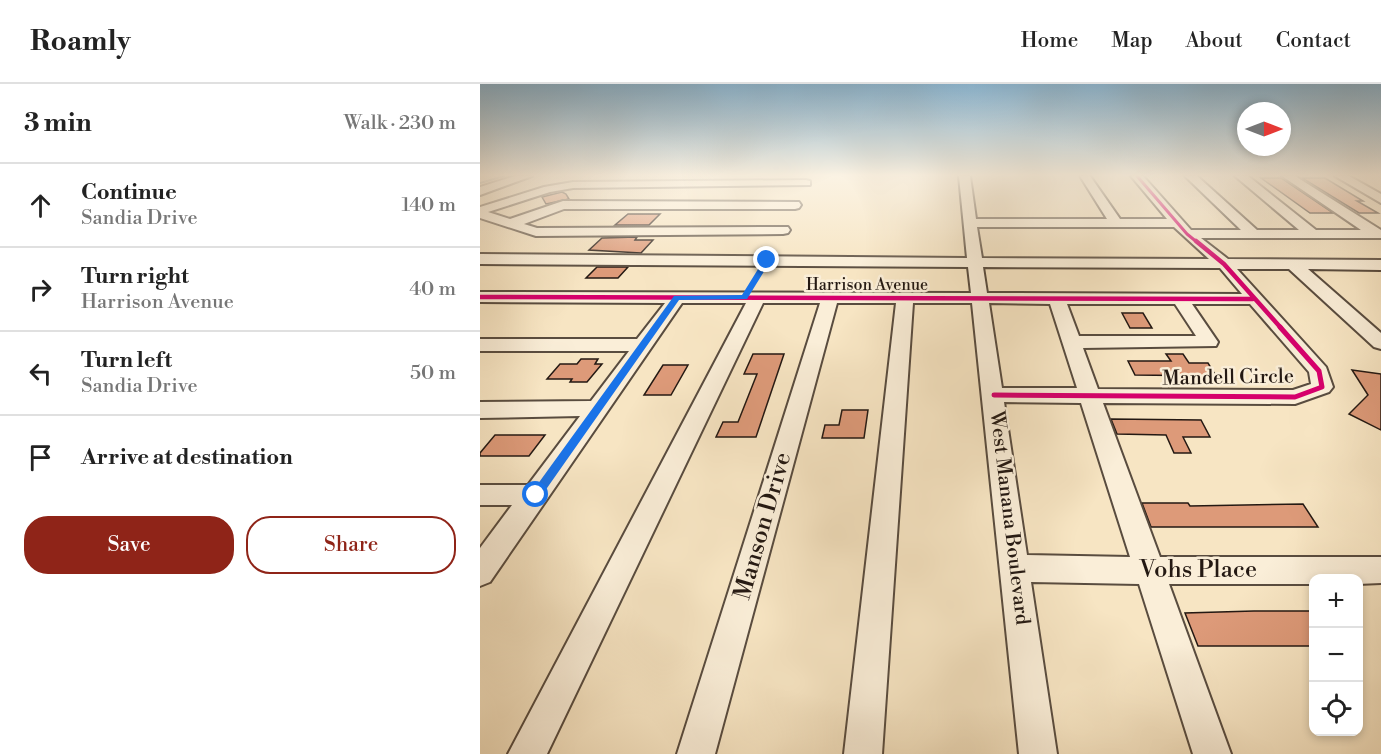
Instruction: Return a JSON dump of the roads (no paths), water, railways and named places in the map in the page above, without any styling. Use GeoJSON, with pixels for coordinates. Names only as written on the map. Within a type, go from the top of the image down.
{"type":"FeatureCollection","features":[{"type":"Feature","properties":{"kind":"street"},"geometry":{"type":"LineString","coordinates":[[480,213],[496,207]]}},
{"type":"Feature","properties":{"kind":"street"},"geometry":{"type":"LineString","coordinates":[[510,224],[558,207]]}},
{"type":"Feature","properties":{"kind":"street"},"geometry":{"type":"LineString","coordinates":[[527,754],[794,207]]}},
{"type":"Feature","properties":{"kind":"street","name":"West Manana Boulevard"},"geometry":{"type":"LineString","coordinates":[[968,207],[1038,754]]}},
{"type":"Feature","properties":{"kind":"street"},"geometry":{"type":"LineString","coordinates":[[1106,207],[1116,223]]}},
{"type":"Feature","properties":{"kind":"street","name":"Mandell Circle"},"geometry":{"type":"LineString","coordinates":[[993,395],[1295,397],[1322,387],[1319,371],[1224,264],[1182,229],[1164,207]]}},
{"type":"Feature","properties":{"kind":"street"},"geometry":{"type":"LineString","coordinates":[[1224,207],[1253,234]]}},
{"type":"Feature","properties":{"kind":"street"},"geometry":{"type":"LineString","coordinates":[[1279,207],[1311,233]]}},
{"type":"Feature","properties":{"kind":"street"},"geometry":{"type":"LineString","coordinates":[[1337,207],[1378,234]]}},
{"type":"Feature","properties":{"kind":"street"},"geometry":{"type":"LineString","coordinates":[[480,213],[536,232],[775,245],[976,261],[1381,265]]}},
{"type":"Feature","properties":{"kind":"street"},"geometry":{"type":"LineString","coordinates":[[970,223],[1116,223],[1253,234],[1378,234]]}},
{"type":"Feature","properties":{"kind":"street"},"geometry":{"type":"LineString","coordinates":[[480,259],[775,245]]}},
{"type":"Feature","properties":{"kind":"street"},"geometry":{"type":"LineString","coordinates":[[1294,265],[1381,343]]}},
{"type":"Feature","properties":{"kind":"street","name":"Harrison Avenue"},"geometry":{"type":"LineString","coordinates":[[480,297],[677,298],[752,290],[830,299],[1253,299]]}},
{"type":"Feature","properties":{"kind":"street"},"geometry":{"type":"LineString","coordinates":[[480,572],[677,298]]}},
{"type":"Feature","properties":{"kind":"street","name":"Manson Drive"},"geometry":{"type":"LineString","coordinates":[[696,754],[830,299]]}},
{"type":"Feature","properties":{"kind":"street"},"geometry":{"type":"LineString","coordinates":[[863,754],[905,299]]}},
{"type":"Feature","properties":{"kind":"street"},"geometry":{"type":"LineString","coordinates":[[1057,299],[1212,754]]}},
{"type":"Feature","properties":{"kind":"street"},"geometry":{"type":"LineString","coordinates":[[1071,342],[1209,342],[1180,299]]}},
{"type":"Feature","properties":{"kind":"street"},"geometry":{"type":"LineString","coordinates":[[480,345],[643,345]]}},
{"type":"Feature","properties":{"kind":"street"},"geometry":{"type":"LineString","coordinates":[[480,410],[598,408]]}},
{"type":"Feature","properties":{"kind":"street"},"geometry":{"type":"LineString","coordinates":[[480,495],[536,495]]}},
{"type":"Feature","properties":{"kind":"street","name":"Vohs Place"},"geometry":{"type":"LineString","coordinates":[[1015,568],[1376,577]]}}]}
